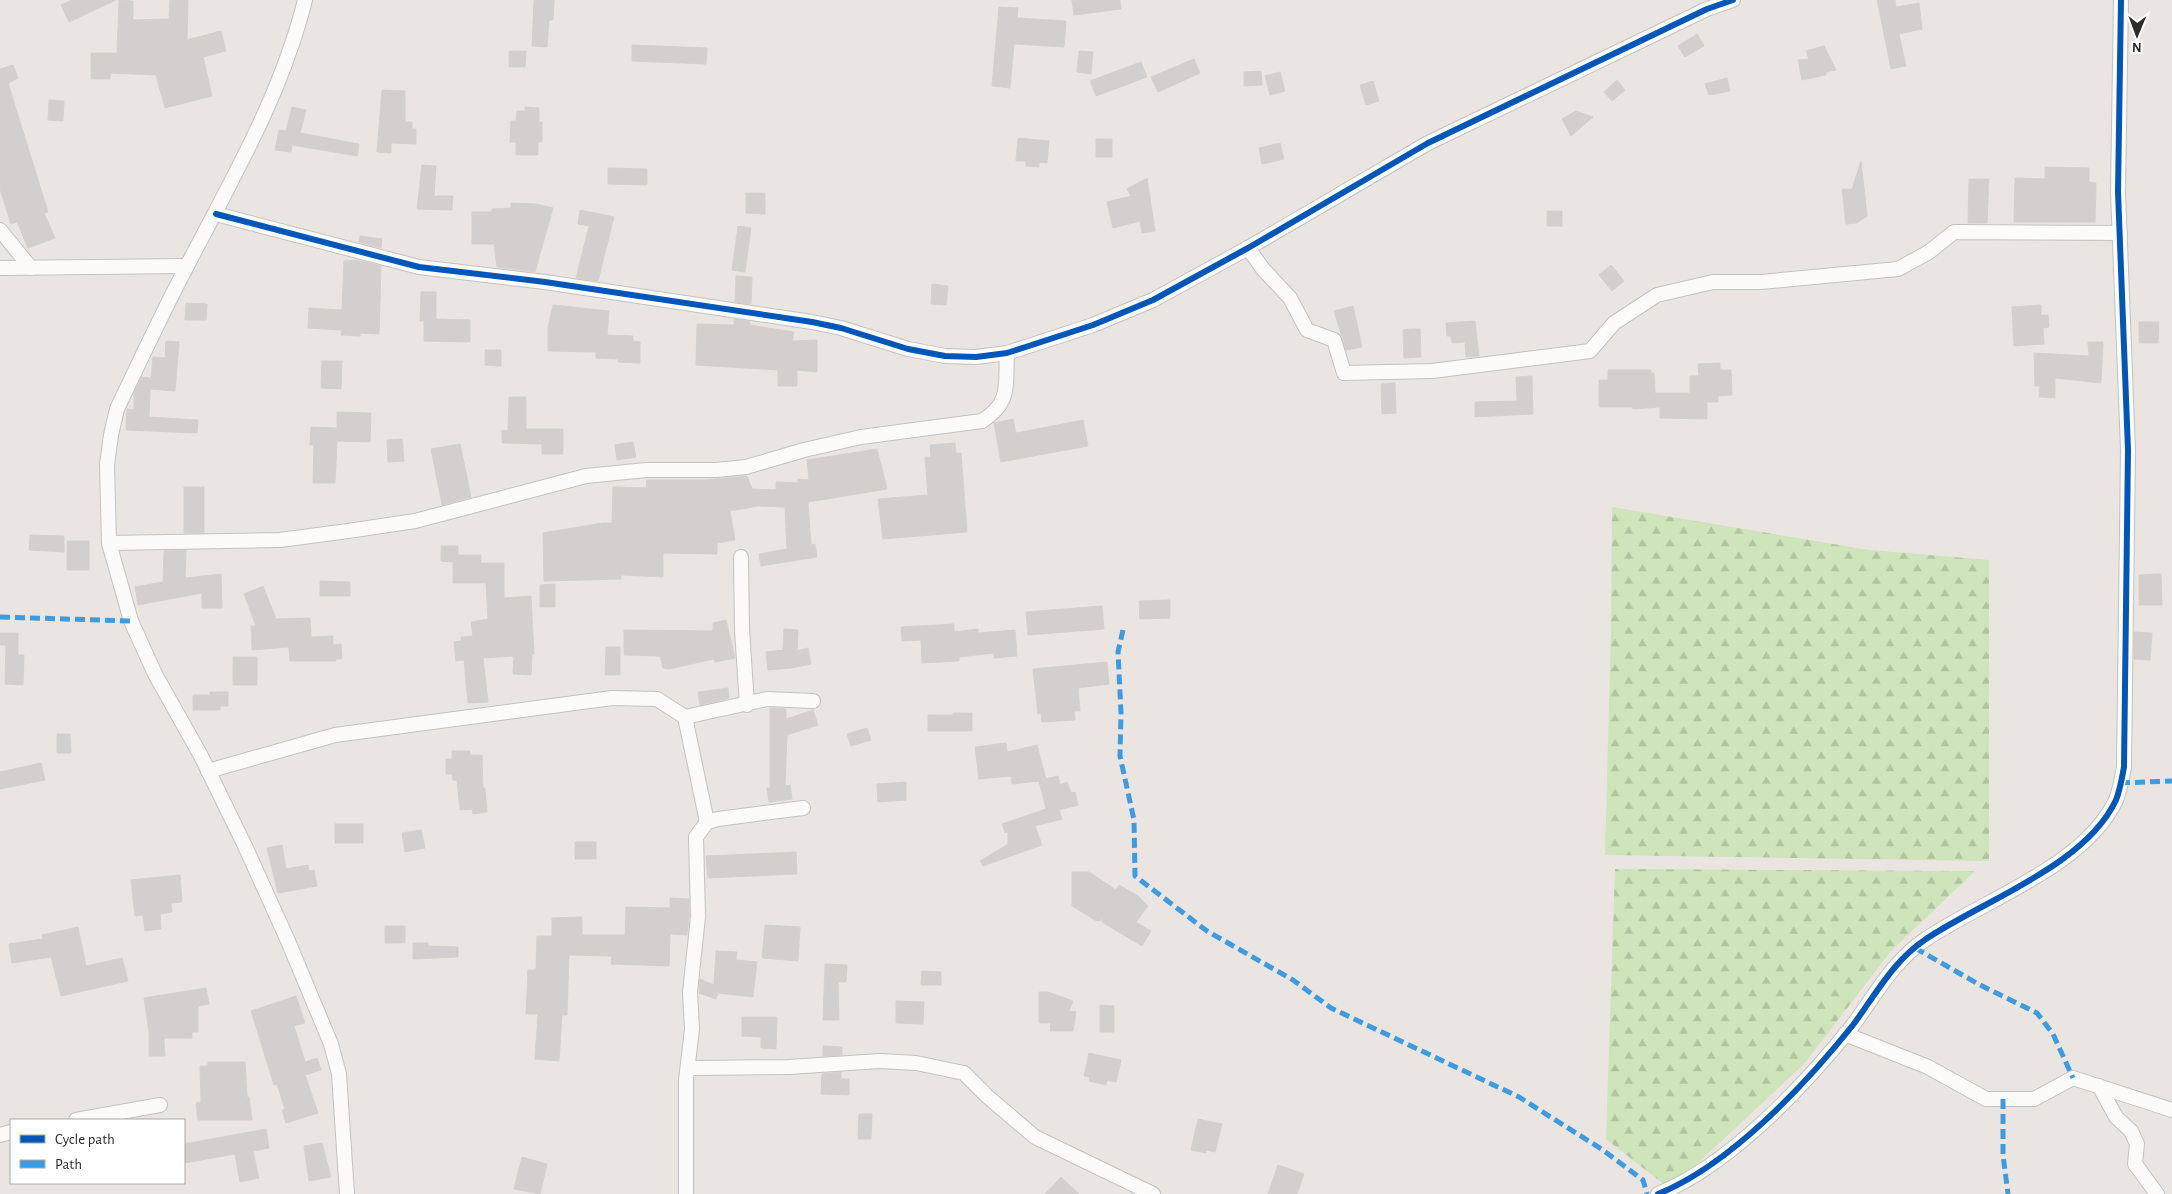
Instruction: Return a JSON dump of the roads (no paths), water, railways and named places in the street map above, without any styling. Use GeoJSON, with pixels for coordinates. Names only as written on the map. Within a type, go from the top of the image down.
{"type":"FeatureCollection","features":[{"type":"Feature","properties":{"kind":"street"},"geometry":{"type":"LineString","coordinates":[[305,0],[285,67],[256,135],[216,214],[186,266],[118,409],[110,435],[107,465],[109,543],[131,621],[155,674],[208,771],[288,941],[331,1044],[339,1074],[347,1194]]}},
{"type":"Feature","properties":{"kind":"street"},"geometry":{"type":"LineString","coordinates":[[216,214],[419,266],[564,285],[812,322],[841,328],[908,349],[945,356],[976,357],[1007,353],[1093,325],[1153,300],[1248,248],[1428,143],[1707,9],[1734,0]]}},
{"type":"Feature","properties":{"kind":"street"},"geometry":{"type":"LineString","coordinates":[[1658,1194],[1682,1184],[1759,1126],[1832,1052],[1890,971],[1920,944],[2058,863],[2094,832],[2116,800],[2124,767],[2128,450],[2118,192],[2121,0]]}},
{"type":"Feature","properties":{"kind":"street"},"geometry":{"type":"LineString","coordinates":[[0,230],[31,268]]}},
{"type":"Feature","properties":{"kind":"street"},"geometry":{"type":"LineString","coordinates":[[1248,248],[1263,270],[1290,298],[1307,330],[1334,340],[1344,374],[1432,371],[1590,351],[1614,323],[1657,295],[1713,282],[1761,282],[1898,269],[1929,252],[1954,232],[2120,233]]}},
{"type":"Feature","properties":{"kind":"street"},"geometry":{"type":"LineString","coordinates":[[0,268],[186,266]]}},
{"type":"Feature","properties":{"kind":"street"},"geometry":{"type":"LineString","coordinates":[[109,543],[280,540],[338,532],[415,521],[586,476],[646,470],[716,470],[746,467],[804,450],[861,437],[982,421],[998,411],[1004,400],[1007,353]]}},
{"type":"Feature","properties":{"kind":"street"},"geometry":{"type":"LineString","coordinates":[[741,557],[742,630],[747,705]]}},
{"type":"Feature","properties":{"kind":"street"},"geometry":{"type":"LineString","coordinates":[[208,771],[335,735],[612,698],[657,699],[685,717],[747,705],[767,699],[813,701]]}},
{"type":"Feature","properties":{"kind":"street"},"geometry":{"type":"LineString","coordinates":[[685,717],[707,822]]}},
{"type":"Feature","properties":{"kind":"street"},"geometry":{"type":"LineString","coordinates":[[686,1194],[688,1068],[692,1029],[690,984],[698,917],[696,837],[707,822],[718,819],[803,808]]}},
{"type":"Feature","properties":{"kind":"street"},"geometry":{"type":"LineString","coordinates":[[1846,1034],[1928,1067],[1986,1099],[2034,1099],[2073,1078],[2172,1110]]}},
{"type":"Feature","properties":{"kind":"street"},"geometry":{"type":"LineString","coordinates":[[688,1068],[789,1067],[880,1061],[916,1063],[964,1073],[988,1097],[1035,1137],[1153,1194]]}},
{"type":"Feature","properties":{"kind":"street"},"geometry":{"type":"LineString","coordinates":[[2099,1086],[2116,1117],[2131,1131],[2137,1144],[2135,1164],[2157,1194]]}},
{"type":"Feature","properties":{"kind":"street"},"geometry":{"type":"LineString","coordinates":[[82,1119],[160,1105]]}}]}
